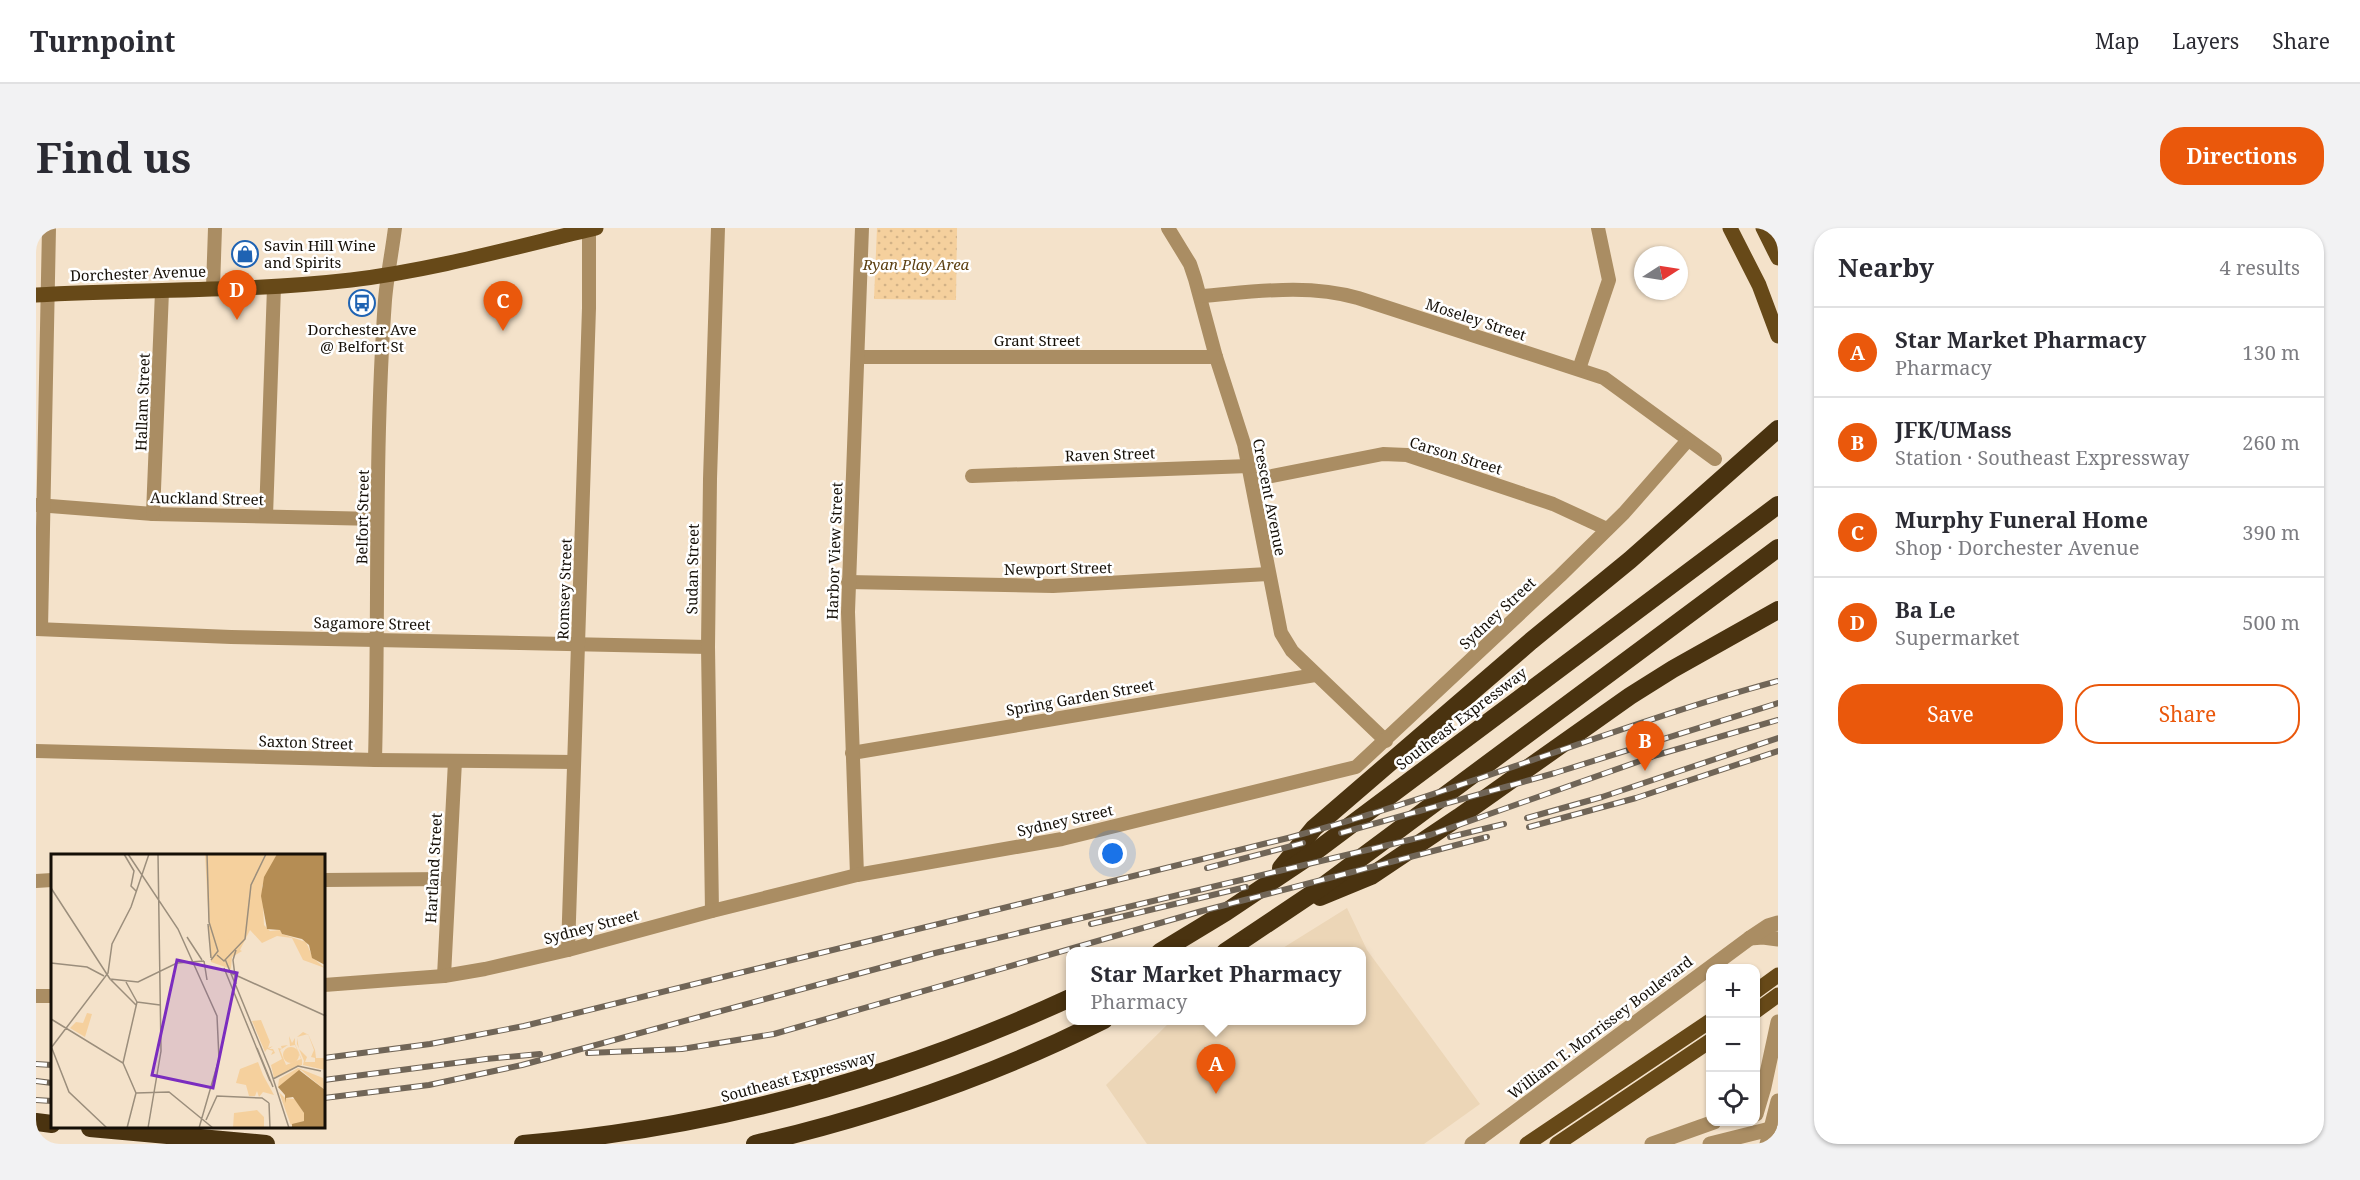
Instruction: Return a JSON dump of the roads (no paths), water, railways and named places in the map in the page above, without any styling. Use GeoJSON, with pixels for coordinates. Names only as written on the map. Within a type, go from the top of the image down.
{"type":"FeatureCollection","features":[{"type":"Feature","properties":{"kind":"highway"},"geometry":{"type":"LineString","coordinates":[[1267,885],[1314,828],[1778,429]]}},
{"type":"Feature","properties":{"kind":"highway","name":"Southeast Expressway"},"geometry":{"type":"LineString","coordinates":[[1167,947],[1267,885],[1778,505]]}},
{"type":"Feature","properties":{"kind":"highway"},"geometry":{"type":"LineString","coordinates":[[1231,947],[1291,909],[1778,548]]}},
{"type":"Feature","properties":{"kind":"highway"},"geometry":{"type":"LineString","coordinates":[[1291,909],[1371,876],[1460,817],[1630,696],[1778,610]]}},
{"type":"Feature","properties":{"kind":"highway","name":"Southeast Expressway"},"geometry":{"type":"LineString","coordinates":[[523,1144],[678,1124],[793,1098],[921,1059],[1066,1000]]}},
{"type":"Feature","properties":{"kind":"highway"},"geometry":{"type":"LineString","coordinates":[[755,1144],[856,1117],[934,1092],[1041,1050],[1094,1025]]}},
{"type":"Feature","properties":{"kind":"highway"},"geometry":{"type":"LineString","coordinates":[[36,1122],[51,1124]]}},
{"type":"Feature","properties":{"kind":"highway"},"geometry":{"type":"LineString","coordinates":[[101,1129],[266,1144]]}},
{"type":"Feature","properties":{"kind":"main road","name":"Dorchester Avenue"},"geometry":{"type":"LineString","coordinates":[[43,295],[274,287],[388,275],[418,270],[591,228]]}},
{"type":"Feature","properties":{"kind":"main road"},"geometry":{"type":"LineString","coordinates":[[1730,228],[1759,285],[1778,336]]}},
{"type":"Feature","properties":{"kind":"main road"},"geometry":{"type":"LineString","coordinates":[[1763,228],[1778,258]]}},
{"type":"Feature","properties":{"kind":"main road"},"geometry":{"type":"LineString","coordinates":[[1760,988],[1778,975]]}},
{"type":"Feature","properties":{"kind":"main road"},"geometry":{"type":"LineString","coordinates":[[1760,1008],[1778,995]]}},
{"type":"Feature","properties":{"kind":"main road"},"geometry":{"type":"LineString","coordinates":[[1527,1144],[1706,1024]]}},
{"type":"Feature","properties":{"kind":"main road"},"geometry":{"type":"LineString","coordinates":[[1557,1144],[1706,1044]]}},
{"type":"Feature","properties":{"kind":"street"},"geometry":{"type":"LineString","coordinates":[[38,629],[43,295],[49,228]]}},
{"type":"Feature","properties":{"kind":"street"},"geometry":{"type":"LineString","coordinates":[[213,288],[215,228]]}},
{"type":"Feature","properties":{"kind":"street","name":"Belfort Street"},"geometry":{"type":"LineString","coordinates":[[375,760],[378,640],[377,519],[388,275],[394,228]]}},
{"type":"Feature","properties":{"kind":"street","name":"Romsey Street"},"geometry":{"type":"LineString","coordinates":[[568,950],[591,228]]}},
{"type":"Feature","properties":{"kind":"street","name":"Sudan Street"},"geometry":{"type":"LineString","coordinates":[[712,910],[708,647],[710,478],[718,228]]}},
{"type":"Feature","properties":{"kind":"street","name":"Harbor View Street"},"geometry":{"type":"LineString","coordinates":[[857,875],[848,582],[862,228]]}},
{"type":"Feature","properties":{"kind":"street","name":"Crescent Avenue"},"geometry":{"type":"LineString","coordinates":[[1171,228],[1190,264],[1201,296],[1216,357],[1250,473],[1281,633],[1292,651],[1315,675],[1386,741]]}},
{"type":"Feature","properties":{"kind":"street"},"geometry":{"type":"LineString","coordinates":[[1579,369],[1609,280],[1598,228]]}},
{"type":"Feature","properties":{"kind":"street"},"geometry":{"type":"LineString","coordinates":[[266,516],[274,287]]}},
{"type":"Feature","properties":{"kind":"street","name":"Moseley Street"},"geometry":{"type":"LineString","coordinates":[[1201,296],[1306,290],[1341,293],[1579,369],[1610,382],[1715,459]]}},
{"type":"Feature","properties":{"kind":"street","name":"Hallam Street"},"geometry":{"type":"LineString","coordinates":[[153,514],[162,291]]}},
{"type":"Feature","properties":{"kind":"street","name":"Grant Street"},"geometry":{"type":"LineString","coordinates":[[858,357],[1216,357]]}},
{"type":"Feature","properties":{"kind":"street","name":"Sydney Street"},"geometry":{"type":"LineString","coordinates":[[326,985],[444,976],[568,950],[712,910],[857,875],[1062,839],[1356,767],[1607,529],[1688,441]]}},
{"type":"Feature","properties":{"kind":"street","name":"Carson Street"},"geometry":{"type":"LineString","coordinates":[[1250,473],[1383,454],[1401,454],[1552,504],[1607,529]]}},
{"type":"Feature","properties":{"kind":"street","name":"Raven Street"},"geometry":{"type":"LineString","coordinates":[[972,476],[1250,473]]}},
{"type":"Feature","properties":{"kind":"street","name":"Auckland Street"},"geometry":{"type":"LineString","coordinates":[[40,506],[98,512],[377,519]]}},
{"type":"Feature","properties":{"kind":"street","name":"Newport Street"},"geometry":{"type":"LineString","coordinates":[[848,582],[1053,586],[1268,574]]}},
{"type":"Feature","properties":{"kind":"street","name":"Sagamore Street"},"geometry":{"type":"LineString","coordinates":[[38,629],[378,640],[708,647]]}},
{"type":"Feature","properties":{"kind":"street","name":"Spring Garden Street"},"geometry":{"type":"LineString","coordinates":[[852,753],[1315,675]]}},
{"type":"Feature","properties":{"kind":"street","name":"Saxton Street"},"geometry":{"type":"LineString","coordinates":[[36,751],[375,760],[574,762]]}},
{"type":"Feature","properties":{"kind":"street","name":"Hartland Street"},"geometry":{"type":"LineString","coordinates":[[444,976],[455,761]]}},
{"type":"Feature","properties":{"kind":"street"},"geometry":{"type":"LineString","coordinates":[[326,880],[448,879]]}},
{"type":"Feature","properties":{"kind":"street"},"geometry":{"type":"LineString","coordinates":[[1750,938],[1778,915]]}},
{"type":"Feature","properties":{"kind":"street","name":"William T. Morrissey Boulevard"},"geometry":{"type":"LineString","coordinates":[[1472,1144],[1750,938],[1768,926],[1778,923]]}},
{"type":"Feature","properties":{"kind":"street"},"geometry":{"type":"LineString","coordinates":[[1750,938],[1778,939]]}},
{"type":"Feature","properties":{"kind":"street"},"geometry":{"type":"LineString","coordinates":[[1760,1094],[1778,1022]]}},
{"type":"Feature","properties":{"kind":"street"},"geometry":{"type":"LineString","coordinates":[[1760,1113],[1770,1101],[1778,1102]]}},
{"type":"Feature","properties":{"kind":"street"},"geometry":{"type":"LineString","coordinates":[[1760,1116],[1778,1102]]}},
{"type":"Feature","properties":{"kind":"street"},"geometry":{"type":"LineString","coordinates":[[1772,1133],[1778,1102]]}},
{"type":"Feature","properties":{"kind":"street"},"geometry":{"type":"LineString","coordinates":[[1652,1144],[1706,1125]]}},
{"type":"Feature","properties":{"kind":"street"},"geometry":{"type":"LineString","coordinates":[[1710,1144],[1745,1126]]}},
{"type":"Feature","properties":{"kind":"railway"},"geometry":{"type":"LineString","coordinates":[[326,1058],[430,1044],[524,1026],[1288,838],[1411,801],[1655,718],[1778,681]]}},
{"type":"Feature","properties":{"kind":"railway"},"geometry":{"type":"LineString","coordinates":[[1341,833],[1555,773],[1778,703]]}},
{"type":"Feature","properties":{"kind":"railway"},"geometry":{"type":"LineString","coordinates":[[326,1098],[429,1085],[522,1065],[935,953],[1430,835],[1657,755],[1778,720]]}},
{"type":"Feature","properties":{"kind":"railway"},"geometry":{"type":"LineString","coordinates":[[1527,818],[1602,797],[1778,738]]}},
{"type":"Feature","properties":{"kind":"railway"},"geometry":{"type":"LineString","coordinates":[[1529,827],[1636,798],[1778,751]]}},
{"type":"Feature","properties":{"kind":"railway"},"geometry":{"type":"LineString","coordinates":[[1450,837],[1504,824]]}},
{"type":"Feature","properties":{"kind":"railway"},"geometry":{"type":"LineString","coordinates":[[1077,947],[1202,911],[1487,837]]}},
{"type":"Feature","properties":{"kind":"railway"},"geometry":{"type":"LineString","coordinates":[[1207,868],[1303,843]]}},
{"type":"Feature","properties":{"kind":"railway"},"geometry":{"type":"LineString","coordinates":[[1091,924],[1246,887]]}},
{"type":"Feature","properties":{"kind":"railway"},"geometry":{"type":"LineString","coordinates":[[588,1053],[682,1049],[774,1034],[1066,950]]}},
{"type":"Feature","properties":{"kind":"railway"},"geometry":{"type":"LineString","coordinates":[[326,1080],[540,1054]]}},
{"type":"Feature","properties":{"kind":"railway"},"geometry":{"type":"LineString","coordinates":[[36,1064],[51,1065]]}},
{"type":"Feature","properties":{"kind":"railway"},"geometry":{"type":"LineString","coordinates":[[36,1081],[51,1083]]}},
{"type":"Feature","properties":{"kind":"railway"},"geometry":{"type":"LineString","coordinates":[[36,1100],[51,1101]]}},
{"type":"Feature","properties":{"kind":"place","name":"Savin Hill Wine and Spirits"},"geometry":{"type":"Point","coordinates":[245,254]}},
{"type":"Feature","properties":{"kind":"place","name":"Dorchester Ave @ Belfort St"},"geometry":{"type":"Point","coordinates":[362,303]}},
{"type":"Feature","properties":{"kind":"place","name":"Ba Le"},"geometry":{"type":"Point","coordinates":[237,320]}},
{"type":"Feature","properties":{"kind":"place","name":"Murphy Funeral Home"},"geometry":{"type":"Point","coordinates":[503,331]}},
{"type":"Feature","properties":{"kind":"place","name":"JFK/UMass"},"geometry":{"type":"Point","coordinates":[1645,771]}},
{"type":"Feature","properties":{"kind":"place","name":"Star Market Pharmacy"},"geometry":{"type":"Point","coordinates":[1216,1094]}},
{"type":"Feature","properties":{"kind":"park label","name":"Ryan Play Area"},"geometry":{"type":"Point","coordinates":[916,264]}}]}
